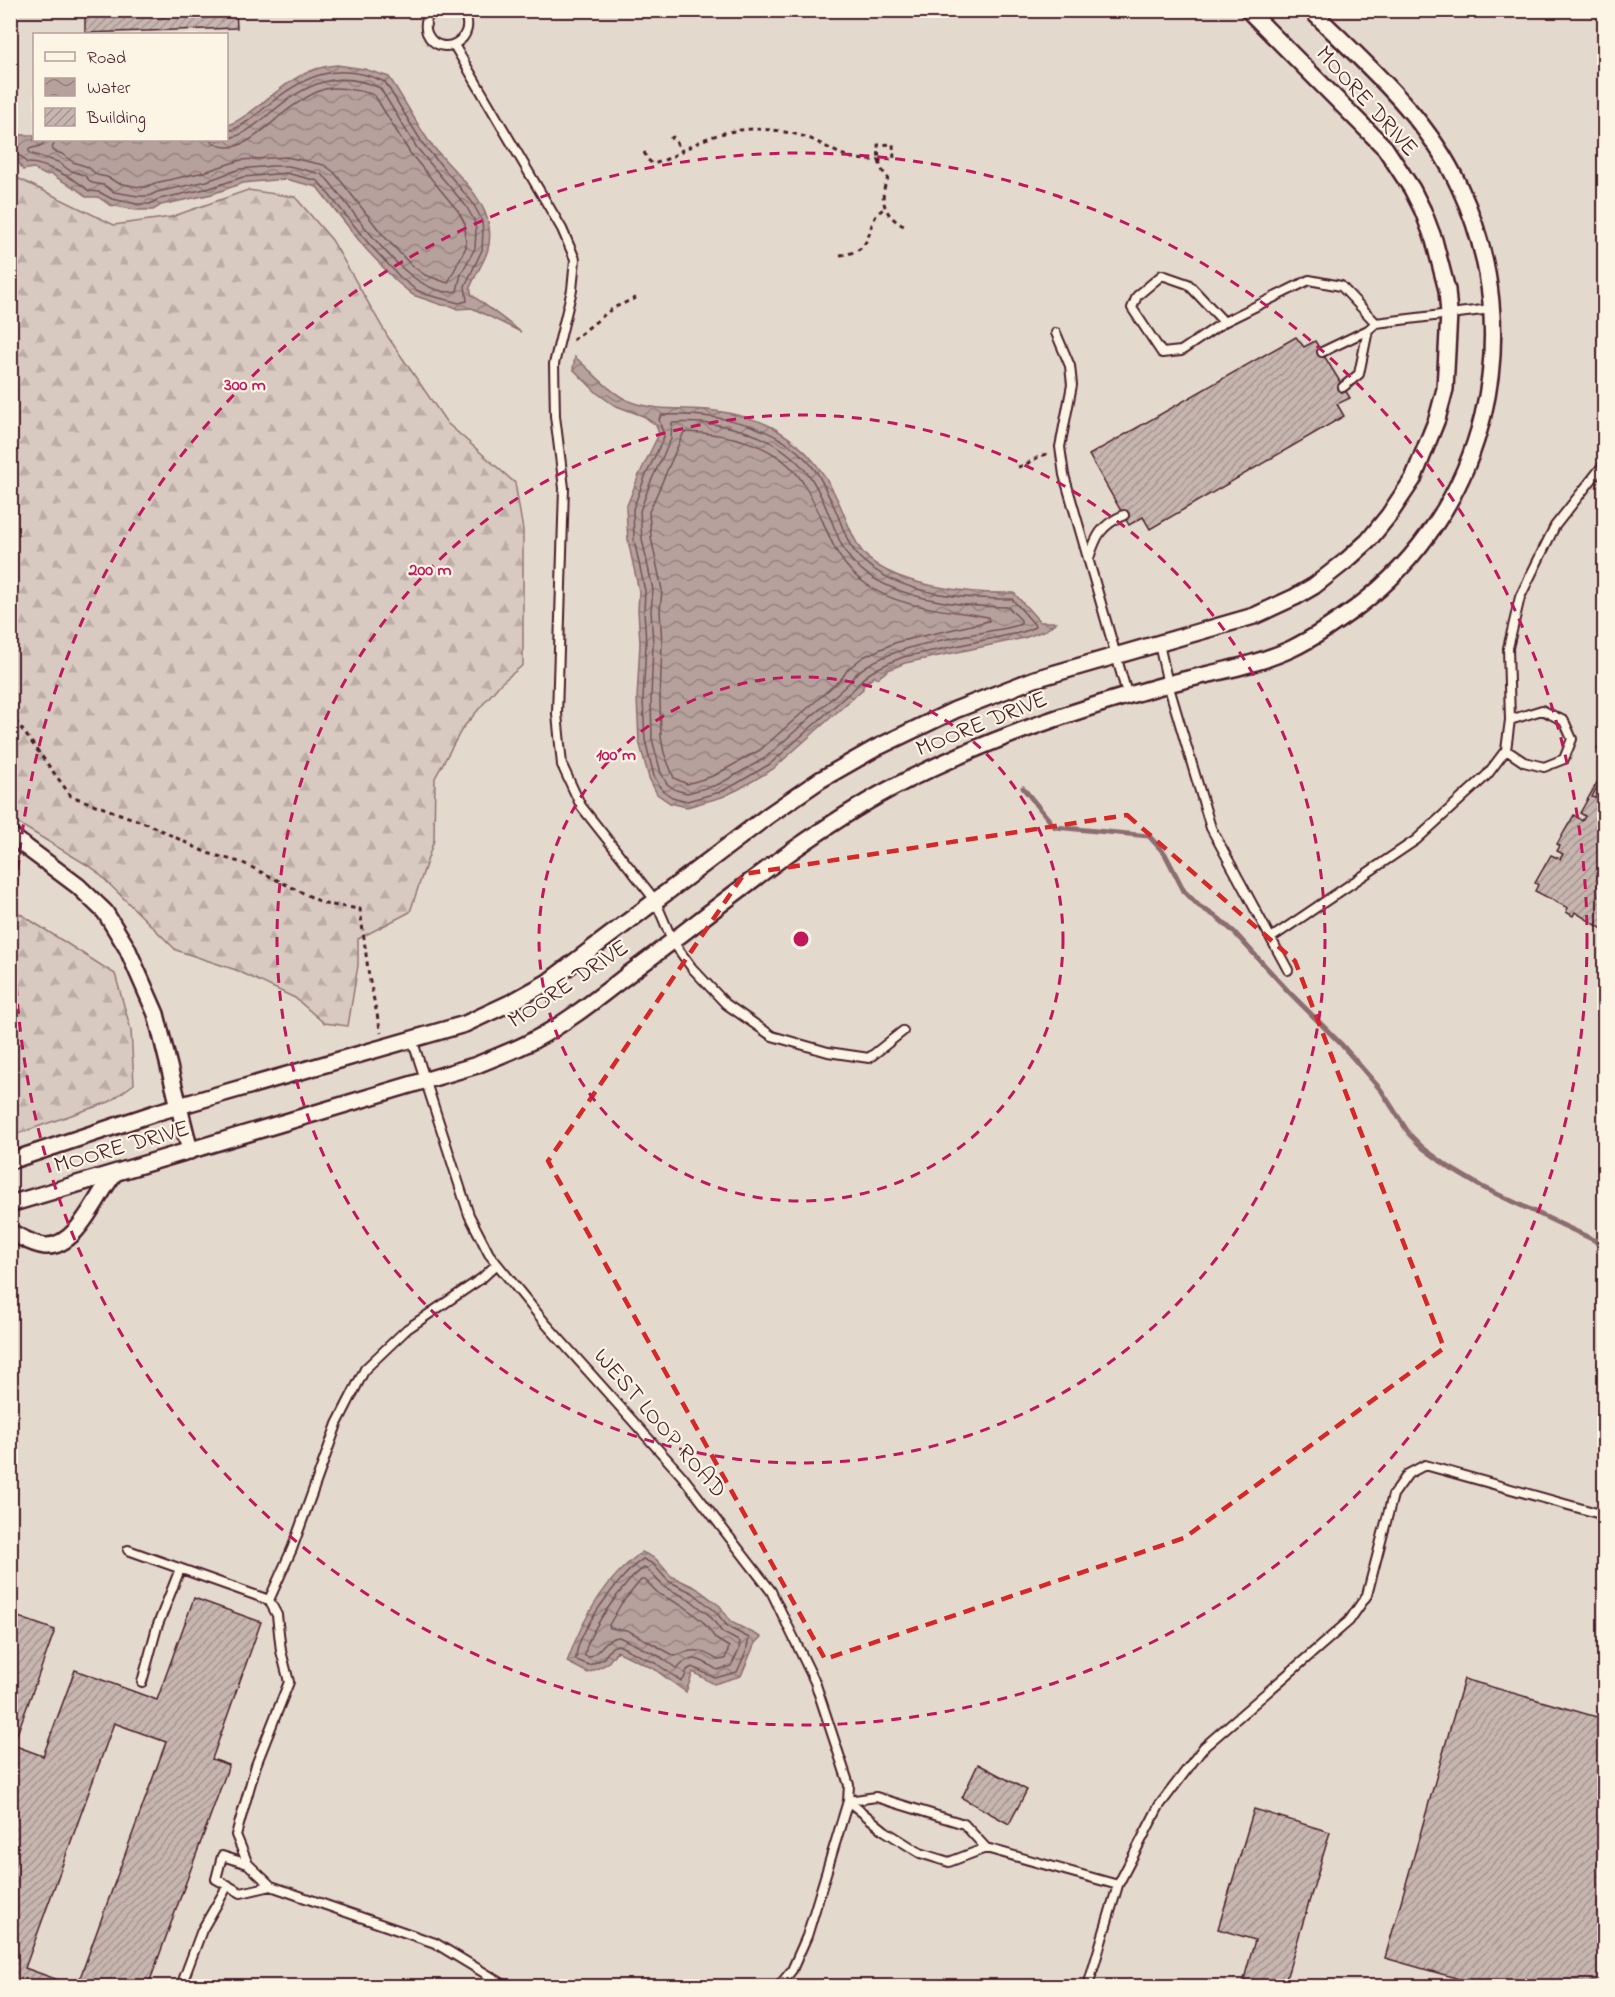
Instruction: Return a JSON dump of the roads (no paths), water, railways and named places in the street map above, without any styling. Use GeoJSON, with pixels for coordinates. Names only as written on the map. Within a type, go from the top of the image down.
{"type":"FeatureCollection","features":[{"type":"Feature","properties":{"kind":"street","name":"MOORE DRIVE"},"geometry":{"type":"LineString","coordinates":[[10,1161],[179,1106],[465,1024],[486,1015],[548,982],[777,809],[820,780],[876,748],[955,710],[1035,679],[1254,616],[1314,586],[1368,541],[1413,479],[1437,419],[1445,389],[1449,313],[1447,291],[1434,240],[1423,211],[1398,166],[1365,127],[1248,10]]}},
{"type":"Feature","properties":{"kind":"street","name":"MOORE DRIVE"},"geometry":{"type":"LineString","coordinates":[[10,1204],[477,1065],[531,1042],[590,1004],[814,836],[887,791],[985,744],[1037,724],[1168,684],[1248,665],[1290,650],[1334,624],[1376,592],[1407,562],[1431,532],[1455,494],[1477,439],[1492,359],[1488,280],[1479,238],[1460,188],[1448,165],[1415,116],[1311,10]]}},
{"type":"Feature","properties":{"kind":"street"},"geometry":{"type":"LineString","coordinates":[[10,835],[78,886],[105,912],[127,948],[156,1014],[190,1151]]}},
{"type":"Feature","properties":{"kind":"street"},"geometry":{"type":"LineString","coordinates":[[10,1232],[34,1244],[44,1246],[58,1244],[79,1227],[106,1183],[115,1173]]}},
{"type":"Feature","properties":{"kind":"lane"},"geometry":{"type":"LineString","coordinates":[[431,10],[425,24],[429,37],[440,45],[454,45],[465,36],[467,29],[462,10]]}},
{"type":"Feature","properties":{"kind":"lane"},"geometry":{"type":"LineString","coordinates":[[454,45],[562,229],[575,259],[572,290],[554,364],[555,416],[564,488],[557,714],[562,765],[581,806],[655,900],[673,942],[692,968],[726,1004],[772,1036],[828,1052],[869,1058],[903,1031]]}},
{"type":"Feature","properties":{"kind":"lane"},"geometry":{"type":"LineString","coordinates":[[1224,322],[1188,284],[1162,275],[1137,296],[1132,308],[1162,353],[1181,351],[1224,322],[1309,280],[1341,286],[1376,323]]}},
{"type":"Feature","properties":{"kind":"lane"},"geometry":{"type":"LineString","coordinates":[[1322,352],[1368,330],[1376,323],[1491,309]]}},
{"type":"Feature","properties":{"kind":"lane"},"geometry":{"type":"LineString","coordinates":[[1343,387],[1359,374],[1368,330]]}},
{"type":"Feature","properties":{"kind":"lane"},"geometry":{"type":"LineString","coordinates":[[1056,333],[1070,366],[1072,385],[1060,447],[1064,475],[1128,697]]}},
{"type":"Feature","properties":{"kind":"lane"},"geometry":{"type":"LineString","coordinates":[[1270,938],[1416,840],[1487,775],[1506,750],[1510,720],[1508,648],[1520,597],[1556,526],[1605,464]]}},
{"type":"Feature","properties":{"kind":"lane"},"geometry":{"type":"LineString","coordinates":[[1089,560],[1096,537],[1111,521],[1124,515]]}},
{"type":"Feature","properties":{"kind":"lane"},"geometry":{"type":"LineString","coordinates":[[1159,644],[1168,684],[1211,828],[1288,970]]}},
{"type":"Feature","properties":{"kind":"lane"},"geometry":{"type":"LineString","coordinates":[[1506,750],[1524,762],[1544,767],[1564,759],[1572,739],[1564,721],[1542,710],[1510,720]]}},
{"type":"Feature","properties":{"kind":"lane","name":"WEST LOOP ROAD"},"geometry":{"type":"LineString","coordinates":[[412,1039],[469,1215],[489,1254],[546,1324],[682,1476],[771,1591],[815,1682],[849,1785],[848,1801]]}},
{"type":"Feature","properties":{"kind":"lane"},"geometry":{"type":"LineString","coordinates":[[269,1600],[292,1549],[337,1424],[365,1369],[407,1329],[482,1278],[497,1264]]}},
{"type":"Feature","properties":{"kind":"lane"},"geometry":{"type":"LineString","coordinates":[[1088,1986],[1118,1885],[1159,1806],[1204,1747],[1349,1621],[1367,1595],[1393,1496],[1408,1474],[1425,1465],[1605,1515]]}},
{"type":"Feature","properties":{"kind":"lane"},"geometry":{"type":"LineString","coordinates":[[128,1550],[269,1600],[277,1615],[280,1651],[289,1682],[256,1765],[236,1835],[248,1864],[271,1886],[435,1943],[506,1986]]}},
{"type":"Feature","properties":{"kind":"lane"},"geometry":{"type":"LineString","coordinates":[[142,1682],[157,1627],[180,1569]]}},
{"type":"Feature","properties":{"kind":"lane"},"geometry":{"type":"LineString","coordinates":[[848,1801],[876,1797],[964,1824],[986,1848],[1118,1885]]}},
{"type":"Feature","properties":{"kind":"lane"},"geometry":{"type":"LineString","coordinates":[[848,1801],[885,1831],[920,1853],[949,1862],[986,1848]]}},
{"type":"Feature","properties":{"kind":"lane"},"geometry":{"type":"LineString","coordinates":[[779,1986],[792,1970],[807,1936],[848,1801]]}},
{"type":"Feature","properties":{"kind":"lane"},"geometry":{"type":"LineString","coordinates":[[248,1864],[222,1856],[216,1879],[241,1893],[271,1886]]}},
{"type":"Feature","properties":{"kind":"lane"},"geometry":{"type":"LineString","coordinates":[[181,1986],[202,1930],[228,1886]]}},
{"type":"Feature","properties":{"kind":"water"},"geometry":{"type":"Polygon","coordinates":[[[337,65],[364,69],[389,77],[428,140],[473,191],[486,214],[490,236],[489,245],[470,288],[472,295],[521,332],[472,308],[457,309],[413,295],[396,281],[365,248],[317,187],[285,179],[243,183],[212,194],[161,205],[153,210],[136,210],[110,205],[98,197],[86,197],[52,174],[45,175],[33,168],[23,170],[19,163],[11,158],[11,135],[33,135],[33,141],[228,141],[228,125],[292,81],[320,68],[337,65]]]}},
{"type":"Feature","properties":{"kind":"water"},"geometry":{"type":"Polygon","coordinates":[[[575,357],[608,387],[631,402],[659,408],[708,410],[734,414],[770,426],[788,438],[807,454],[822,472],[840,505],[852,534],[861,550],[873,563],[910,580],[932,586],[977,592],[1014,593],[1040,622],[1056,622],[1046,630],[1024,638],[905,663],[888,670],[878,678],[875,676],[773,769],[722,797],[687,807],[670,803],[657,794],[649,778],[639,741],[637,699],[640,643],[639,591],[628,541],[626,508],[659,434],[656,425],[643,416],[614,405],[597,393],[573,369],[575,357]]]}},
{"type":"Feature","properties":{"kind":"water"},"geometry":{"type":"Polygon","coordinates":[[[642,1552],[656,1559],[671,1576],[696,1588],[720,1606],[731,1622],[761,1637],[755,1643],[741,1676],[714,1684],[693,1672],[686,1692],[654,1669],[617,1651],[607,1664],[588,1673],[567,1662],[596,1601],[617,1574],[642,1552]]]}},
{"type":"Feature","properties":{"kind":"waterway"},"geometry":{"type":"LineString","coordinates":[[1023,788],[1055,827],[1149,836],[1165,854],[1184,891],[1199,906],[1234,932],[1341,1044],[1381,1090],[1410,1135],[1423,1148],[1482,1187],[1594,1240],[1604,1249]]}}]}
